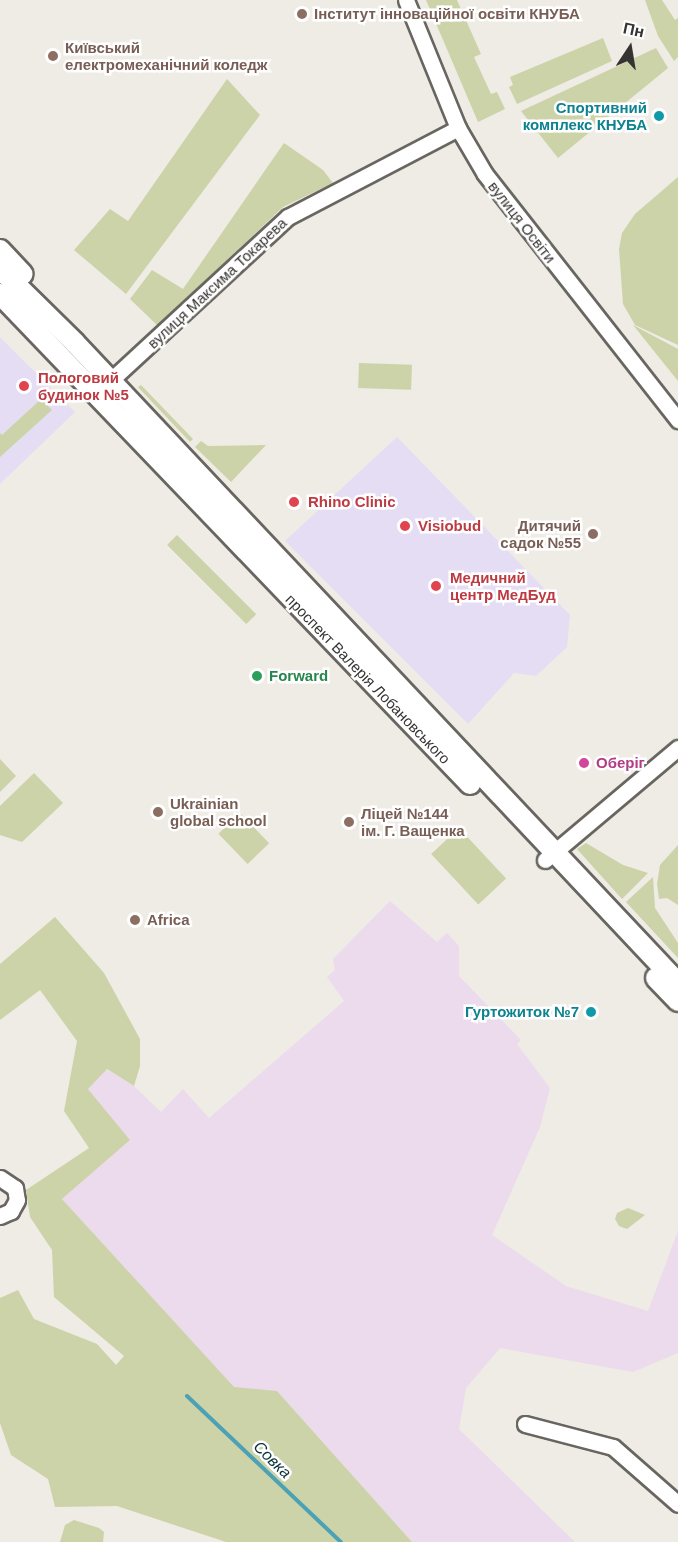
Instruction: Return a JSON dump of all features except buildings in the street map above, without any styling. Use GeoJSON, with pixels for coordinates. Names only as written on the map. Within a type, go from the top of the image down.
{"type":"FeatureCollection","features":[{"type":"Feature","properties":{"kind":"main road","name":"проспект Валерія Лобановського"},"geometry":{"type":"LineString","coordinates":[[0,250],[37,291],[67,349]]}},
{"type":"Feature","properties":{"kind":"main road","name":"проспект Валерія Лобановського"},"geometry":{"type":"LineString","coordinates":[[0,269],[67,349],[549,857],[678,983]]}},
{"type":"Feature","properties":{"kind":"main road","name":"проспект Валерія Лобановського"},"geometry":{"type":"LineString","coordinates":[[0,294],[110,381],[549,857],[678,1002]]}},
{"type":"Feature","properties":{"kind":"main road","name":"проспект Валерія Лобановського"},"geometry":{"type":"LineString","coordinates":[[0,312],[67,349]]}},
{"type":"Feature","properties":{"kind":"street","name":"вулиця Освіти"},"geometry":{"type":"LineString","coordinates":[[406,0],[458,128],[485,174],[678,420]]}},
{"type":"Feature","properties":{"kind":"street","name":"вулиця Максима Токарева"},"geometry":{"type":"LineString","coordinates":[[110,381],[288,217],[458,128]]}},
{"type":"Feature","properties":{"kind":"street"},"geometry":{"type":"LineString","coordinates":[[549,857],[678,748]]}},
{"type":"Feature","properties":{"kind":"street"},"geometry":{"type":"LineString","coordinates":[[0,1178],[15,1188],[17,1200],[11,1211],[0,1216]]}},
{"type":"Feature","properties":{"kind":"street"},"geometry":{"type":"LineString","coordinates":[[525,1424],[613,1447],[678,1502]]}},
{"type":"Feature","properties":{"kind":"shaded area","name":"Пологовий будинок №5"},"geometry":{"type":"Polygon","coordinates":[[[0,337],[75,412],[0,484],[0,337]]]}},
{"type":"Feature","properties":{"kind":"shaded area","name":"Медичний центр МедБуд"},"geometry":{"type":"Polygon","coordinates":[[[397,437],[570,615],[567,647],[536,676],[514,673],[468,724],[285,541],[397,437]]]}},
{"type":"Feature","properties":{"kind":"shaded area"},"geometry":{"type":"Polygon","coordinates":[[[390,901],[437,942],[447,933],[459,946],[459,976],[521,1040],[517,1044],[550,1088],[540,1127],[492,1235],[566,1286],[648,1311],[678,1231],[678,1353],[633,1372],[500,1348],[466,1388],[459,1429],[575,1542],[412,1542],[277,1391],[234,1388],[62,1199],[130,1140],[88,1089],[106,1069],[134,1086],[161,1112],[183,1089],[209,1118],[344,1001],[327,977],[335,970],[333,959],[390,901]]]}},
{"type":"Feature","properties":{"kind":"green space"},"geometry":{"type":"Polygon","coordinates":[[[426,0],[457,0],[481,54],[474,57],[491,94],[497,92],[505,109],[478,122],[426,0]]]}},
{"type":"Feature","properties":{"kind":"green space"},"geometry":{"type":"Polygon","coordinates":[[[645,0],[662,0],[675,20],[678,18],[678,57],[674,61],[658,36],[645,0]]]}},
{"type":"Feature","properties":{"kind":"green space"},"geometry":{"type":"Polygon","coordinates":[[[603,38],[612,61],[517,104],[509,87],[513,85],[510,77],[603,38]]]}},
{"type":"Feature","properties":{"kind":"green space"},"geometry":{"type":"Polygon","coordinates":[[[656,48],[668,68],[558,158],[521,111],[656,48]]]}},
{"type":"Feature","properties":{"kind":"green space"},"geometry":{"type":"Polygon","coordinates":[[[227,79],[260,115],[126,294],[74,250],[110,209],[128,221],[227,79]]]}},
{"type":"Feature","properties":{"kind":"green space"},"geometry":{"type":"Polygon","coordinates":[[[284,143],[323,170],[333,183],[283,207],[158,326],[130,299],[152,270],[183,289],[284,143]]]}},
{"type":"Feature","properties":{"kind":"green space"},"geometry":{"type":"Polygon","coordinates":[[[678,177],[678,345],[635,325],[623,304],[619,249],[622,233],[635,214],[678,177]]]}},
{"type":"Feature","properties":{"kind":"green space"},"geometry":{"type":"Polygon","coordinates":[[[633,325],[678,349],[678,381],[633,325]]]}},
{"type":"Feature","properties":{"kind":"green space"},"geometry":{"type":"Polygon","coordinates":[[[359,363],[412,365],[411,390],[358,388],[359,363]]]}},
{"type":"Feature","properties":{"kind":"green space"},"geometry":{"type":"Polygon","coordinates":[[[141,385],[193,439],[190,442],[138,387],[141,385]]]}},
{"type":"Feature","properties":{"kind":"green space"},"geometry":{"type":"Polygon","coordinates":[[[41,399],[52,410],[0,457],[0,433],[2,435],[41,399]]]}},
{"type":"Feature","properties":{"kind":"green space"},"geometry":{"type":"Polygon","coordinates":[[[201,441],[208,446],[266,445],[231,482],[195,447],[201,441]]]}},
{"type":"Feature","properties":{"kind":"green space"},"geometry":{"type":"Polygon","coordinates":[[[177,535],[256,614],[246,624],[167,545],[177,535]]]}},
{"type":"Feature","properties":{"kind":"green space"},"geometry":{"type":"Polygon","coordinates":[[[0,759],[16,776],[0,792],[0,759]]]}},
{"type":"Feature","properties":{"kind":"green space"},"geometry":{"type":"Polygon","coordinates":[[[34,773],[63,803],[22,842],[0,835],[0,806],[34,773]]]}},
{"type":"Feature","properties":{"kind":"green space"},"geometry":{"type":"Polygon","coordinates":[[[240,813],[269,843],[248,864],[218,834],[240,813]]]}},
{"type":"Feature","properties":{"kind":"green space"},"geometry":{"type":"Polygon","coordinates":[[[459,828],[506,878],[478,904],[431,854],[459,828]]]}},
{"type":"Feature","properties":{"kind":"green space"},"geometry":{"type":"Polygon","coordinates":[[[586,843],[623,865],[648,873],[622,899],[577,849],[586,843]]]}},
{"type":"Feature","properties":{"kind":"green space"},"geometry":{"type":"Polygon","coordinates":[[[678,845],[678,905],[667,898],[659,899],[657,884],[660,865],[678,845]]]}},
{"type":"Feature","properties":{"kind":"green space"},"geometry":{"type":"Polygon","coordinates":[[[653,877],[655,908],[678,943],[678,958],[626,902],[653,877]]]}},
{"type":"Feature","properties":{"kind":"green space"},"geometry":{"type":"Polygon","coordinates":[[[55,917],[104,973],[140,1039],[140,1066],[134,1086],[107,1069],[88,1089],[130,1140],[62,1199],[234,1387],[277,1391],[412,1542],[226,1542],[117,1506],[55,1507],[48,1479],[11,1455],[0,1423],[0,1298],[18,1290],[34,1319],[97,1344],[116,1365],[124,1356],[54,1297],[52,1250],[30,1217],[26,1190],[89,1148],[64,1111],[77,1041],[40,990],[0,1020],[0,964],[55,917]]]}},
{"type":"Feature","properties":{"kind":"green space"},"geometry":{"type":"Polygon","coordinates":[[[628,1208],[645,1215],[627,1229],[619,1226],[615,1219],[617,1213],[628,1208]]]}},
{"type":"Feature","properties":{"kind":"green space"},"geometry":{"type":"Polygon","coordinates":[[[74,1520],[99,1528],[104,1532],[103,1542],[60,1542],[65,1525],[74,1520]]]}},
{"type":"Feature","properties":{"kind":"waterway","name":"Совка"},"geometry":{"type":"LineString","coordinates":[[187,1396],[341,1542]]}},
{"type":"Feature","properties":{"kind":"place","name":"Інститут інноваційної освіти КНУБА"},"geometry":{"type":"Point","coordinates":[302,14]}},
{"type":"Feature","properties":{"kind":"place","name":"Київський електромеханічний коледж"},"geometry":{"type":"Point","coordinates":[53,56]}},
{"type":"Feature","properties":{"kind":"place","name":"Спортивний комплекс КНУБА"},"geometry":{"type":"Point","coordinates":[659,116]}},
{"type":"Feature","properties":{"kind":"place","name":"Пологовий будинок №5"},"geometry":{"type":"Point","coordinates":[24,386]}},
{"type":"Feature","properties":{"kind":"place","name":"Rhino Clinic"},"geometry":{"type":"Point","coordinates":[294,502]}},
{"type":"Feature","properties":{"kind":"place","name":"Visiobud"},"geometry":{"type":"Point","coordinates":[405,526]}},
{"type":"Feature","properties":{"kind":"place","name":"Дитячий садок №55"},"geometry":{"type":"Point","coordinates":[593,534]}},
{"type":"Feature","properties":{"kind":"place","name":"Медичний центр МедБуд"},"geometry":{"type":"Point","coordinates":[436,586]}},
{"type":"Feature","properties":{"kind":"place","name":"Forward"},"geometry":{"type":"Point","coordinates":[257,676]}},
{"type":"Feature","properties":{"kind":"place","name":"Оберіг"},"geometry":{"type":"Point","coordinates":[584,763]}},
{"type":"Feature","properties":{"kind":"place","name":"Ukrainian global school"},"geometry":{"type":"Point","coordinates":[158,812]}},
{"type":"Feature","properties":{"kind":"place","name":"Ліцей №144 ім. Г. Ващенка"},"geometry":{"type":"Point","coordinates":[349,822]}},
{"type":"Feature","properties":{"kind":"place","name":"Africa"},"geometry":{"type":"Point","coordinates":[135,920]}},
{"type":"Feature","properties":{"kind":"place","name":"Гуртожиток №7"},"geometry":{"type":"Point","coordinates":[591,1012]}}]}
